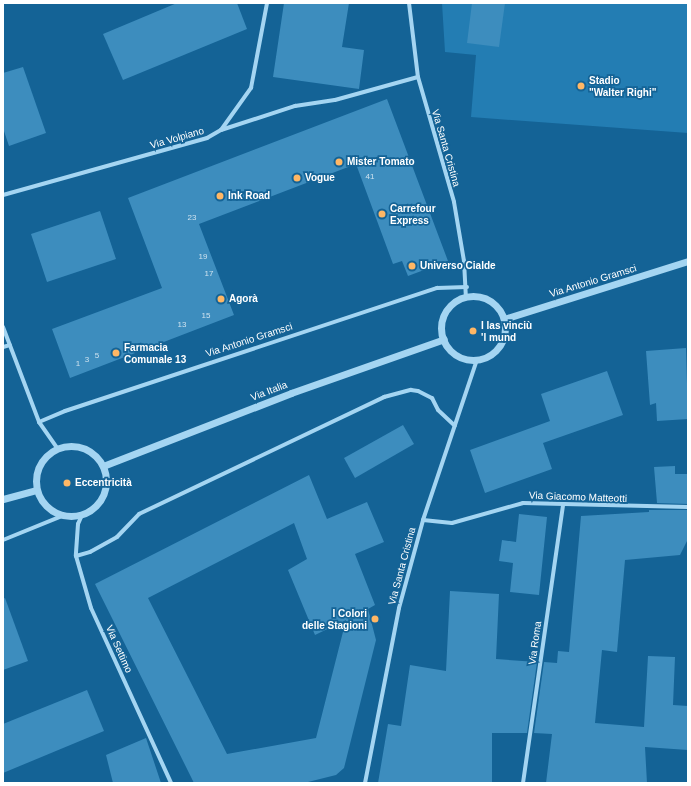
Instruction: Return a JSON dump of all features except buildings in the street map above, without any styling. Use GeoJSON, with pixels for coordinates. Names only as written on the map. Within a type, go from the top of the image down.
{"type":"FeatureCollection","features":[{"type":"Feature","properties":{"kind":"street","name":"Via Volpiano"},"geometry":{"type":"LineString","coordinates":[[3,195],[207,138],[221,130],[251,88],[267,3]]}},
{"type":"Feature","properties":{"kind":"street","name":"Via Santa Cristina"},"geometry":{"type":"LineString","coordinates":[[409,3],[418,76],[454,202],[467,286],[466,297]]}},
{"type":"Feature","properties":{"kind":"street"},"geometry":{"type":"LineString","coordinates":[[221,130],[295,106],[335,100],[418,76]]}},
{"type":"Feature","properties":{"kind":"street","name":"Via Antonio Gramsci"},"geometry":{"type":"LineString","coordinates":[[504,319],[688,261]]}},
{"type":"Feature","properties":{"kind":"street","name":"Via Antonio Gramsci"},"geometry":{"type":"LineString","coordinates":[[40,422],[65,411],[437,288],[467,286]]}},
{"type":"Feature","properties":{"kind":"street"},"geometry":{"type":"LineString","coordinates":[[466,297],[489,300],[496,305],[504,319],[505,327],[502,342],[492,354],[477,360],[457,355],[444,339],[442,321],[446,313],[458,300],[466,297]]}},
{"type":"Feature","properties":{"kind":"street"},"geometry":{"type":"LineString","coordinates":[[3,327],[40,422],[58,449]]}},
{"type":"Feature","properties":{"kind":"street","name":"Via Italia"},"geometry":{"type":"LineString","coordinates":[[103,466],[291,393],[444,339]]}},
{"type":"Feature","properties":{"kind":"street"},"geometry":{"type":"LineString","coordinates":[[3,347],[10,345]]}},
{"type":"Feature","properties":{"kind":"street","name":"Via Santa Cristina"},"geometry":{"type":"LineString","coordinates":[[365,783],[399,608],[423,520],[477,360]]}},
{"type":"Feature","properties":{"kind":"street"},"geometry":{"type":"LineString","coordinates":[[76,556],[90,552],[117,537],[139,514],[384,397],[411,390],[418,391],[432,398],[438,410],[455,426]]}},
{"type":"Feature","properties":{"kind":"street"},"geometry":{"type":"LineString","coordinates":[[3,540],[62,516],[82,515],[92,510],[101,501],[106,478],[103,466],[89,450],[68,446],[58,449],[49,454],[37,470],[37,490],[45,506],[62,516]]}},
{"type":"Feature","properties":{"kind":"street"},"geometry":{"type":"LineString","coordinates":[[3,499],[37,490]]}},
{"type":"Feature","properties":{"kind":"street","name":"Via Giacomo Matteotti"},"geometry":{"type":"LineString","coordinates":[[423,520],[452,523],[523,503],[563,506],[688,507]]}},
{"type":"Feature","properties":{"kind":"street","name":"Via Roma"},"geometry":{"type":"LineString","coordinates":[[523,783],[563,506]]}},
{"type":"Feature","properties":{"kind":"street","name":"Via Settimo"},"geometry":{"type":"LineString","coordinates":[[82,515],[78,524],[76,556],[92,608],[171,783]]}},
{"type":"Feature","properties":{"kind":"shaded area","name":"Stadio \"Walter Righi\""},"geometry":{"type":"Polygon","coordinates":[[[442,3],[688,3],[688,133],[471,117],[476,55],[445,52],[442,3]]]}},
{"type":"Feature","properties":{"kind":"place","name":"Stadio \"Walter Righi\""},"geometry":{"type":"Point","coordinates":[581,86]}},
{"type":"Feature","properties":{"kind":"place","name":"Mister Tomato"},"geometry":{"type":"Point","coordinates":[339,162]}},
{"type":"Feature","properties":{"kind":"place","name":"Vogue"},"geometry":{"type":"Point","coordinates":[297,178]}},
{"type":"Feature","properties":{"kind":"place","name":"Ink Road"},"geometry":{"type":"Point","coordinates":[220,196]}},
{"type":"Feature","properties":{"kind":"place","name":"Carrefour Express"},"geometry":{"type":"Point","coordinates":[382,214]}},
{"type":"Feature","properties":{"kind":"place","name":"Universo Cialde"},"geometry":{"type":"Point","coordinates":[412,266]}},
{"type":"Feature","properties":{"kind":"place","name":"Agorà"},"geometry":{"type":"Point","coordinates":[221,299]}},
{"type":"Feature","properties":{"kind":"place","name":"I las vinciù 'l mund"},"geometry":{"type":"Point","coordinates":[473,331]}},
{"type":"Feature","properties":{"kind":"place","name":"Farmacia Comunale 13"},"geometry":{"type":"Point","coordinates":[116,353]}},
{"type":"Feature","properties":{"kind":"place","name":"Eccentricità"},"geometry":{"type":"Point","coordinates":[67,483]}},
{"type":"Feature","properties":{"kind":"place","name":"I Colori delle Stagioni"},"geometry":{"type":"Point","coordinates":[375,619]}}]}
